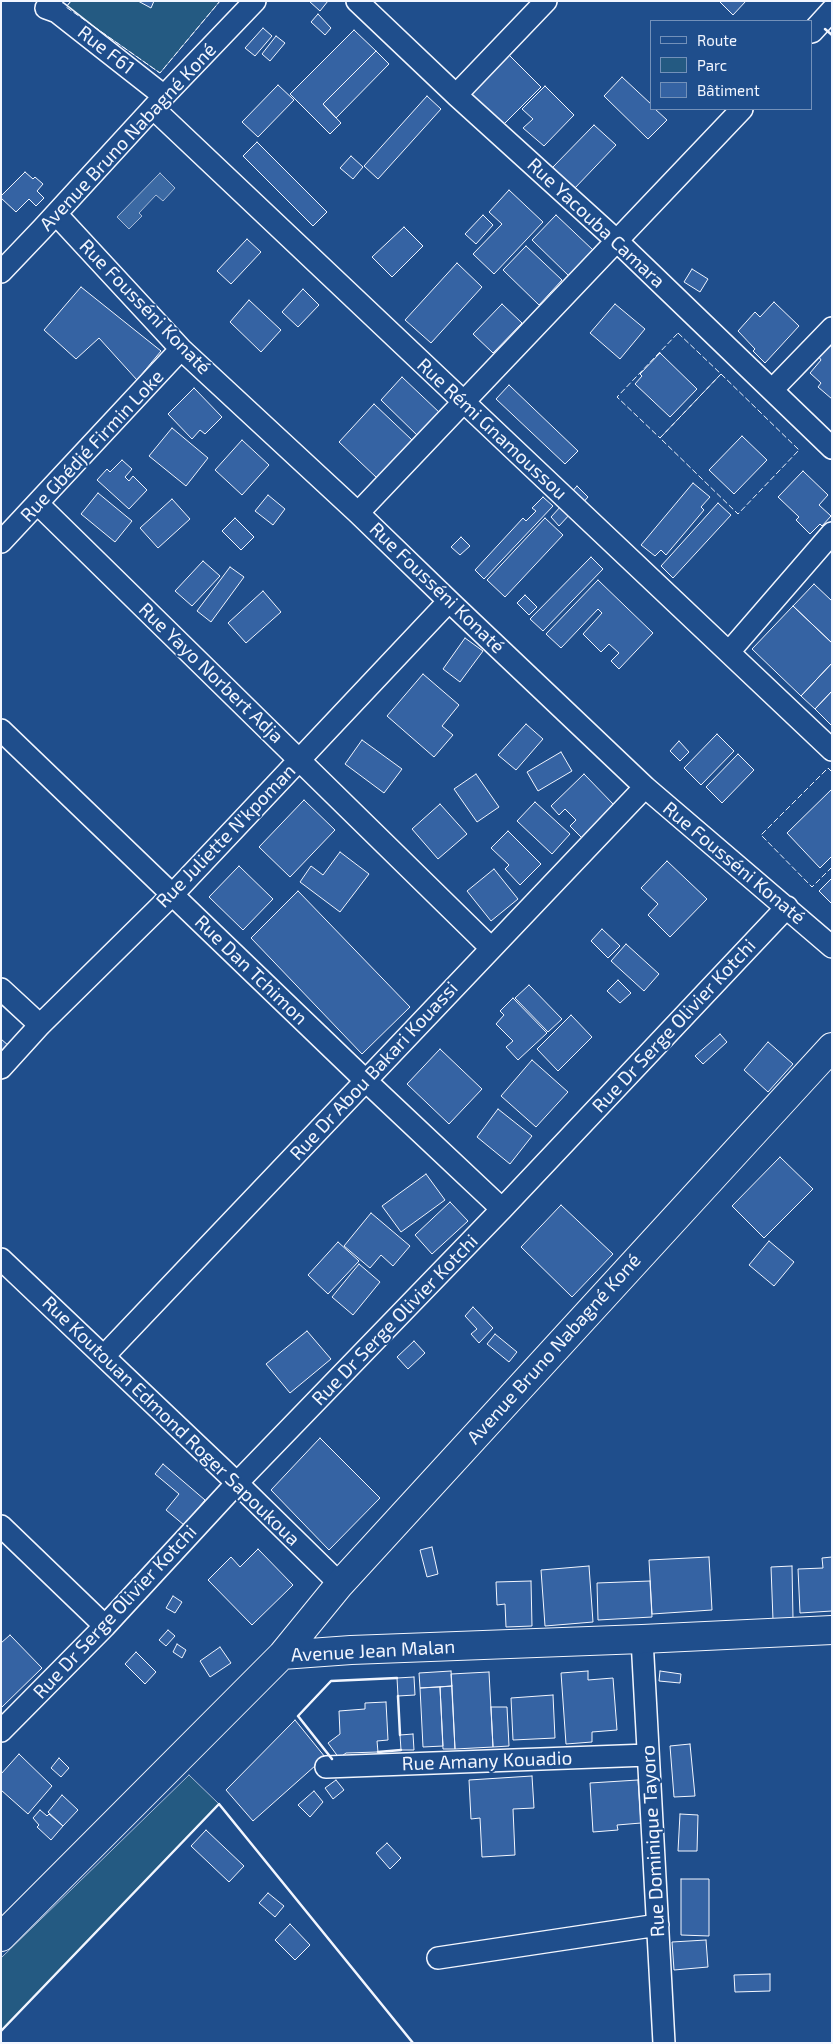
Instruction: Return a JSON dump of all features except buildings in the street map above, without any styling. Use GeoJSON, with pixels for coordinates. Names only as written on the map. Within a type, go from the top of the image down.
{"type":"FeatureCollection","features":[{"type":"Feature","properties":{"kind":"main road","name":"Avenue Bruno Nabagné Koné"},"geometry":{"type":"LineString","coordinates":[[282,1655],[340,1584],[832,1047]]}},
{"type":"Feature","properties":{"kind":"main road","name":"Avenue Jean Malan"},"geometry":{"type":"LineString","coordinates":[[1,1937],[282,1655],[351,1650],[832,1630]]}},
{"type":"Feature","properties":{"kind":"street","name":"Avenue Bruno Nabagné Koné"},"geometry":{"type":"LineString","coordinates":[[1,272],[255,1]]}},
{"type":"Feature","properties":{"kind":"street","name":"Rue Yacouba Camara"},"geometry":{"type":"LineString","coordinates":[[357,1],[456,95],[617,241],[832,448]]}},
{"type":"Feature","properties":{"kind":"street"},"geometry":{"type":"LineString","coordinates":[[456,95],[546,1]]}},
{"type":"Feature","properties":{"kind":"street","name":"Rue F61"},"geometry":{"type":"LineString","coordinates":[[49,4],[159,102]]}},
{"type":"Feature","properties":{"kind":"street"},"geometry":{"type":"LineString","coordinates":[[813,31],[832,10]]}},
{"type":"Feature","properties":{"kind":"street","name":"Rue Rémi Gnamoussou"},"geometry":{"type":"LineString","coordinates":[[159,102],[463,402],[832,750]]}},
{"type":"Feature","properties":{"kind":"street"},"geometry":{"type":"LineString","coordinates":[[358,513],[741,110]]}},
{"type":"Feature","properties":{"kind":"street","name":"Rue Fousséni Konaté"},"geometry":{"type":"LineString","coordinates":[[56,214],[181,349],[358,513],[645,787],[832,947]]}},
{"type":"Feature","properties":{"kind":"street"},"geometry":{"type":"LineString","coordinates":[[772,390],[832,328]]}},
{"type":"Feature","properties":{"kind":"street","name":"Rue Gbédjé Firmin Loke"},"geometry":{"type":"LineString","coordinates":[[1,542],[181,349]]}},
{"type":"Feature","properties":{"kind":"street","name":"Rue Yayo Norbert Adja"},"geometry":{"type":"LineString","coordinates":[[38,504],[491,948]]}},
{"type":"Feature","properties":{"kind":"street"},"geometry":{"type":"LineString","coordinates":[[728,652],[832,533]]}},
{"type":"Feature","properties":{"kind":"street","name":"Rue Juliette N'kpoman"},"geometry":{"type":"LineString","coordinates":[[1,1068],[40,1025],[173,894],[449,601]]}},
{"type":"Feature","properties":{"kind":"street","name":"Rue Dan Tchimon"},"geometry":{"type":"LineString","coordinates":[[1,730],[502,1209]]}},
{"type":"Feature","properties":{"kind":"street","name":"Rue Dr Abou Bakari Kouassi"},"geometry":{"type":"LineString","coordinates":[[104,1356],[645,787]]}},
{"type":"Feature","properties":{"kind":"street","name":"Rue Dr Serge Olivier Kotchi"},"geometry":{"type":"LineString","coordinates":[[1,1731],[105,1626],[237,1483],[502,1209],[787,907]]}},
{"type":"Feature","properties":{"kind":"street"},"geometry":{"type":"LineString","coordinates":[[1,989],[40,1025]]}},
{"type":"Feature","properties":{"kind":"street","name":"Rue Koutouan Edmond Roger Sapoukoua"},"geometry":{"type":"LineString","coordinates":[[1,1259],[237,1483],[340,1584]]}},
{"type":"Feature","properties":{"kind":"street"},"geometry":{"type":"LineString","coordinates":[[1,1526],[105,1626]]}},
{"type":"Feature","properties":{"kind":"street","name":"Rue Dominique Tayoro"},"geometry":{"type":"LineString","coordinates":[[642,1639],[664,2043]]}},
{"type":"Feature","properties":{"kind":"street","name":"Rue Amany Kouadio"},"geometry":{"type":"LineString","coordinates":[[326,1767],[648,1756]]}},
{"type":"Feature","properties":{"kind":"street"},"geometry":{"type":"LineString","coordinates":[[438,1958],[658,1925]]}},
{"type":"Feature","properties":{"kind":"green space"},"geometry":{"type":"Polygon","coordinates":[[[71,1],[220,1],[160,73],[66,7],[71,1]]]}},
{"type":"Feature","properties":{"kind":"green space"},"geometry":{"type":"Polygon","coordinates":[[[189,1775],[219,1804],[1,2031],[1,1958],[189,1775]]]}},
{"type":"Feature","properties":{"kind":"shaded area"},"geometry":{"type":"Polygon","coordinates":[[[160,173],[175,188],[163,201],[156,195],[139,213],[142,216],[129,229],[117,217],[160,173]]]}},
{"type":"Feature","properties":{"kind":"fence"},"geometry":{"type":"LineString","coordinates":[[71,1],[66,7],[160,73],[220,1]]}},
{"type":"Feature","properties":{"kind":"fence"},"geometry":{"type":"LineString","coordinates":[[678,333],[721,374],[660,438],[617,397],[678,333]]}},
{"type":"Feature","properties":{"kind":"fence"},"geometry":{"type":"LineString","coordinates":[[721,374],[799,450],[738,514],[660,438],[721,374]]}},
{"type":"Feature","properties":{"kind":"fence"},"geometry":{"type":"LineString","coordinates":[[832,772],[828,768],[761,835],[812,887],[832,867]]}},
{"type":"Feature","properties":{"kind":"wall"},"geometry":{"type":"LineString","coordinates":[[825,29],[832,35]]}},
{"type":"Feature","properties":{"kind":"wall"},"geometry":{"type":"LineString","coordinates":[[332,1759],[298,1716],[331,1681],[397,1678]]}},
{"type":"Feature","properties":{"kind":"wall"},"geometry":{"type":"LineString","coordinates":[[398,1696],[400,1735]]}},
{"type":"Feature","properties":{"kind":"wall"},"geometry":{"type":"LineString","coordinates":[[378,1752],[401,1750]]}},
{"type":"Feature","properties":{"kind":"wall"},"geometry":{"type":"LineString","coordinates":[[1,2031],[219,1804],[413,2043]]}}]}
